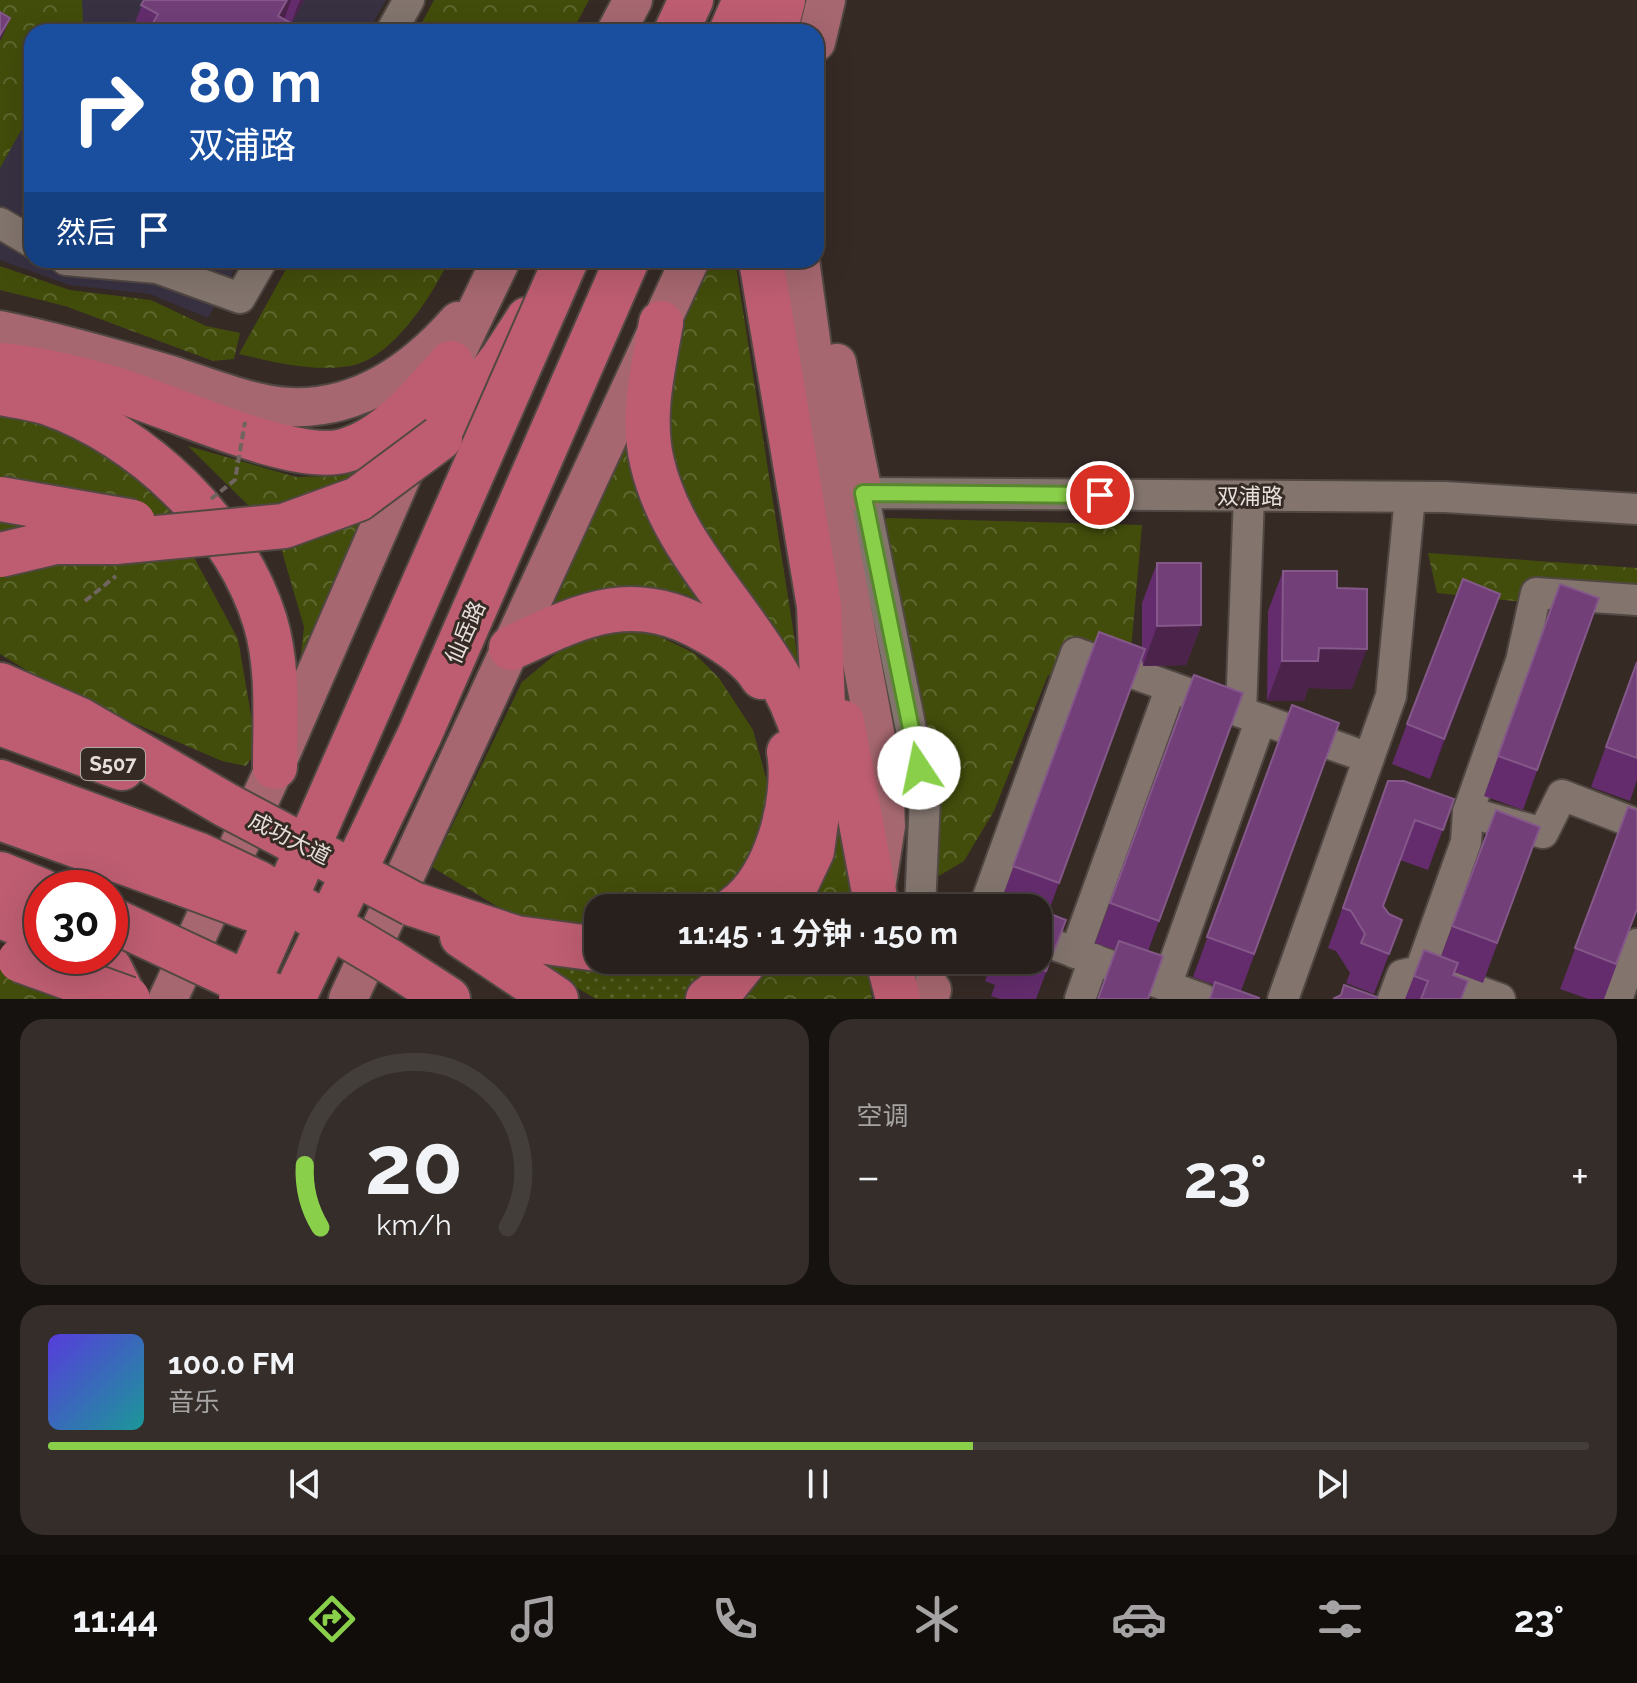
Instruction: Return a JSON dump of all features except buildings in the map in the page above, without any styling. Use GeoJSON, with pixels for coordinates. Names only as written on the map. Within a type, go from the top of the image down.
{"type":"FeatureCollection","features":[{"type":"Feature","properties":{"kind":"highway"},"geometry":{"type":"LineString","coordinates":[[653,24],[659,0]]}},
{"type":"Feature","properties":{"kind":"highway"},"geometry":{"type":"LineString","coordinates":[[680,24],[691,0]]}},
{"type":"Feature","properties":{"kind":"highway"},"geometry":{"type":"LineString","coordinates":[[734,24],[745,0]]}},
{"type":"Feature","properties":{"kind":"highway"},"geometry":{"type":"LineString","coordinates":[[777,24],[783,0]]}},
{"type":"Feature","properties":{"kind":"highway"},"geometry":{"type":"LineString","coordinates":[[0,499],[284,526],[358,499],[440,438],[502,359],[561,268]]}},
{"type":"Feature","properties":{"kind":"highway"},"geometry":{"type":"LineString","coordinates":[[241,999],[562,268]]}},
{"type":"Feature","properties":{"kind":"highway","name":"仙岳路"},"geometry":{"type":"LineString","coordinates":[[293,999],[420,734],[624,268]]}},
{"type":"Feature","properties":{"kind":"highway"},"geometry":{"type":"LineString","coordinates":[[762,268],[805,529],[874,894]]}},
{"type":"Feature","properties":{"kind":"highway"},"geometry":{"type":"LineString","coordinates":[[661,323],[647,404],[651,460],[667,512],[780,677],[805,731],[813,774],[812,851]]}},
{"type":"Feature","properties":{"kind":"highway"},"geometry":{"type":"LineString","coordinates":[[0,365],[30,367],[109,387],[295,451],[343,451],[398,422],[451,363]]}},
{"type":"Feature","properties":{"kind":"highway"},"geometry":{"type":"LineString","coordinates":[[0,393],[48,403],[114,435],[159,467],[203,511],[238,563],[265,621],[275,686],[275,767]]}},
{"type":"Feature","properties":{"kind":"highway"},"geometry":{"type":"LineString","coordinates":[[0,555],[55,542],[207,517]]}},
{"type":"Feature","properties":{"kind":"highway"},"geometry":{"type":"LineString","coordinates":[[792,894],[812,851],[825,756],[819,606]]}},
{"type":"Feature","properties":{"kind":"highway"},"geometry":{"type":"LineString","coordinates":[[511,648],[577,616],[634,607],[686,618],[727,643],[759,673],[781,712],[794,779],[779,845],[750,894]]}},
{"type":"Feature","properties":{"kind":"highway"},"geometry":{"type":"LineString","coordinates":[[0,685],[80,720],[226,805]]}},
{"type":"Feature","properties":{"kind":"highway","name":"成功大道"},"geometry":{"type":"LineString","coordinates":[[0,723],[226,805],[413,904],[556,999]]}},
{"type":"Feature","properties":{"kind":"highway","name":"S507"},"geometry":{"type":"LineString","coordinates":[[0,782],[193,870],[258,883],[448,999]]}},
{"type":"Feature","properties":{"kind":"highway"},"geometry":{"type":"LineString","coordinates":[[0,818],[193,870]]}},
{"type":"Feature","properties":{"kind":"highway"},"geometry":{"type":"LineString","coordinates":[[0,874],[24,884]]}},
{"type":"Feature","properties":{"kind":"highway"},"geometry":{"type":"LineString","coordinates":[[413,904],[516,938],[584,947]]}},
{"type":"Feature","properties":{"kind":"highway"},"geometry":{"type":"LineString","coordinates":[[0,916],[24,925]]}},
{"type":"Feature","properties":{"kind":"highway"},"geometry":{"type":"LineString","coordinates":[[128,927],[282,999]]}},
{"type":"Feature","properties":{"kind":"highway"},"geometry":{"type":"LineString","coordinates":[[0,950],[126,999]]}},
{"type":"Feature","properties":{"kind":"highway"},"geometry":{"type":"LineString","coordinates":[[113,974],[126,999]]}},
{"type":"Feature","properties":{"kind":"highway"},"geometry":{"type":"LineString","coordinates":[[905,974],[924,989]]}},
{"type":"Feature","properties":{"kind":"main road"},"geometry":{"type":"LineString","coordinates":[[620,24],[633,0]]}},
{"type":"Feature","properties":{"kind":"main road"},"geometry":{"type":"LineString","coordinates":[[799,24],[810,0]]}},
{"type":"Feature","properties":{"kind":"main road"},"geometry":{"type":"LineString","coordinates":[[820,24],[826,0]]}},
{"type":"Feature","properties":{"kind":"main road"},"geometry":{"type":"LineString","coordinates":[[348,999],[686,268]]}},
{"type":"Feature","properties":{"kind":"main road"},"geometry":{"type":"LineString","coordinates":[[801,268],[836,522],[884,781],[886,826],[877,894]]}},
{"type":"Feature","properties":{"kind":"main road"},"geometry":{"type":"LineString","coordinates":[[815,268],[822,288],[863,493]]}},
{"type":"Feature","properties":{"kind":"main road"},"geometry":{"type":"LineString","coordinates":[[0,330],[79,347],[231,394],[290,407],[347,399],[391,380],[427,356],[493,274]]}},
{"type":"Feature","properties":{"kind":"main road"},"geometry":{"type":"LineString","coordinates":[[168,999],[275,767],[451,363],[493,274]]}},
{"type":"Feature","properties":{"kind":"main road"},"geometry":{"type":"LineString","coordinates":[[0,943],[66,965],[93,999]]}},
{"type":"Feature","properties":{"kind":"street"},"geometry":{"type":"LineString","coordinates":[[396,24],[409,0]]}},
{"type":"Feature","properties":{"kind":"street"},"geometry":{"type":"LineString","coordinates":[[0,223],[24,237]]}},
{"type":"Feature","properties":{"kind":"street"},"geometry":{"type":"LineString","coordinates":[[157,268],[240,298],[257,268]]}},
{"type":"Feature","properties":{"kind":"street"},"geometry":{"type":"LineString","coordinates":[[863,493],[925,798],[921,894]]}},
{"type":"Feature","properties":{"kind":"street","name":"双浦路"},"geometry":{"type":"LineString","coordinates":[[863,493],[1410,497],[1637,509]]}},
{"type":"Feature","properties":{"kind":"street"},"geometry":{"type":"LineString","coordinates":[[1052,944],[1189,995],[1251,716],[1249,496]]}},
{"type":"Feature","properties":{"kind":"street"},"geometry":{"type":"LineString","coordinates":[[1283,999],[1391,696],[1410,497]]}},
{"type":"Feature","properties":{"kind":"street"},"geometry":{"type":"LineString","coordinates":[[1420,971],[1466,842],[1468,812],[1521,661],[1536,593],[1637,600]]}},
{"type":"Feature","properties":{"kind":"street"},"geometry":{"type":"LineString","coordinates":[[989,894],[1076,653],[1369,758]]}},
{"type":"Feature","properties":{"kind":"street"},"geometry":{"type":"LineString","coordinates":[[1080,999],[1085,956],[1171,687]]}},
{"type":"Feature","properties":{"kind":"street"},"geometry":{"type":"LineString","coordinates":[[1468,812],[1543,833],[1562,795],[1637,824]]}},
{"type":"Feature","properties":{"kind":"street"},"geometry":{"type":"LineString","coordinates":[[1617,999],[1637,944]]}},
{"type":"Feature","properties":{"kind":"street"},"geometry":{"type":"LineString","coordinates":[[1393,999],[1402,975],[1420,971],[1500,999]]}},
{"type":"Feature","properties":{"kind":"path"},"geometry":{"type":"LineString","coordinates":[[207,517],[235,480],[245,422]]}},
{"type":"Feature","properties":{"kind":"shaded area"},"geometry":{"type":"Polygon","coordinates":[[[0,0],[386,0],[372,24],[24,24],[24,268],[236,268],[208,318],[150,294],[69,285],[0,260],[0,0]]]}},
{"type":"Feature","properties":{"kind":"green space"},"geometry":{"type":"Polygon","coordinates":[[[0,0],[82,0],[81,24],[24,24],[24,125],[0,168],[0,0]]]}},
{"type":"Feature","properties":{"kind":"green space"},"geometry":{"type":"Polygon","coordinates":[[[434,0],[589,0],[576,24],[421,24],[434,0]]]}},
{"type":"Feature","properties":{"kind":"green space"},"geometry":{"type":"Polygon","coordinates":[[[0,266],[70,290],[151,300],[206,326],[240,333],[234,359],[213,361],[65,306],[0,290],[0,266]]]}},
{"type":"Feature","properties":{"kind":"green space"},"geometry":{"type":"Polygon","coordinates":[[[287,268],[445,268],[409,324],[381,352],[366,361],[350,366],[322,368],[239,354],[287,268]]]}},
{"type":"Feature","properties":{"kind":"green space"},"geometry":{"type":"Polygon","coordinates":[[[704,268],[736,268],[805,705],[742,620],[685,594],[626,591],[553,606],[704,268]]]}},
{"type":"Feature","properties":{"kind":"green space"},"geometry":{"type":"Polygon","coordinates":[[[0,412],[44,422],[116,461],[168,509],[238,639],[257,750],[246,766],[222,761],[64,693],[0,654],[0,412]]]}},
{"type":"Feature","properties":{"kind":"green space"},"geometry":{"type":"Polygon","coordinates":[[[188,446],[296,477],[341,476],[384,464],[300,663],[304,627],[281,548],[253,510],[188,446]]]}},
{"type":"Feature","properties":{"kind":"green space"},"geometry":{"type":"Polygon","coordinates":[[[887,518],[1142,525],[1129,673],[1066,678],[1048,675],[994,811],[964,861],[932,880],[860,556],[887,518]]]}},
{"type":"Feature","properties":{"kind":"green space"},"geometry":{"type":"Polygon","coordinates":[[[1428,553],[1637,568],[1637,614],[1437,593],[1428,553]]]}},
{"type":"Feature","properties":{"kind":"green space"},"geometry":{"type":"Polygon","coordinates":[[[607,627],[648,631],[694,653],[719,678],[753,730],[769,789],[763,840],[726,894],[584,894],[584,928],[521,921],[432,867],[522,682],[575,638],[607,627]]]}},
{"type":"Feature","properties":{"kind":"green space"},"geometry":{"type":"Polygon","coordinates":[[[843,791],[857,894],[810,894],[843,791]]]}},
{"type":"Feature","properties":{"kind":"green space"},"geometry":{"type":"Polygon","coordinates":[[[531,961],[584,970],[584,974],[714,974],[685,999],[596,999],[531,961]]]}},
{"type":"Feature","properties":{"kind":"green space"},"geometry":{"type":"Polygon","coordinates":[[[0,964],[33,978],[60,999],[0,999],[0,964]]]}},
{"type":"Feature","properties":{"kind":"green space"},"geometry":{"type":"Polygon","coordinates":[[[757,974],[868,974],[872,999],[736,999],[757,974]]]}},
{"type":"Feature","properties":{"kind":"route"},"geometry":{"type":"LineString","coordinates":[[919,768],[863,493],[1100,495]]}}]}
